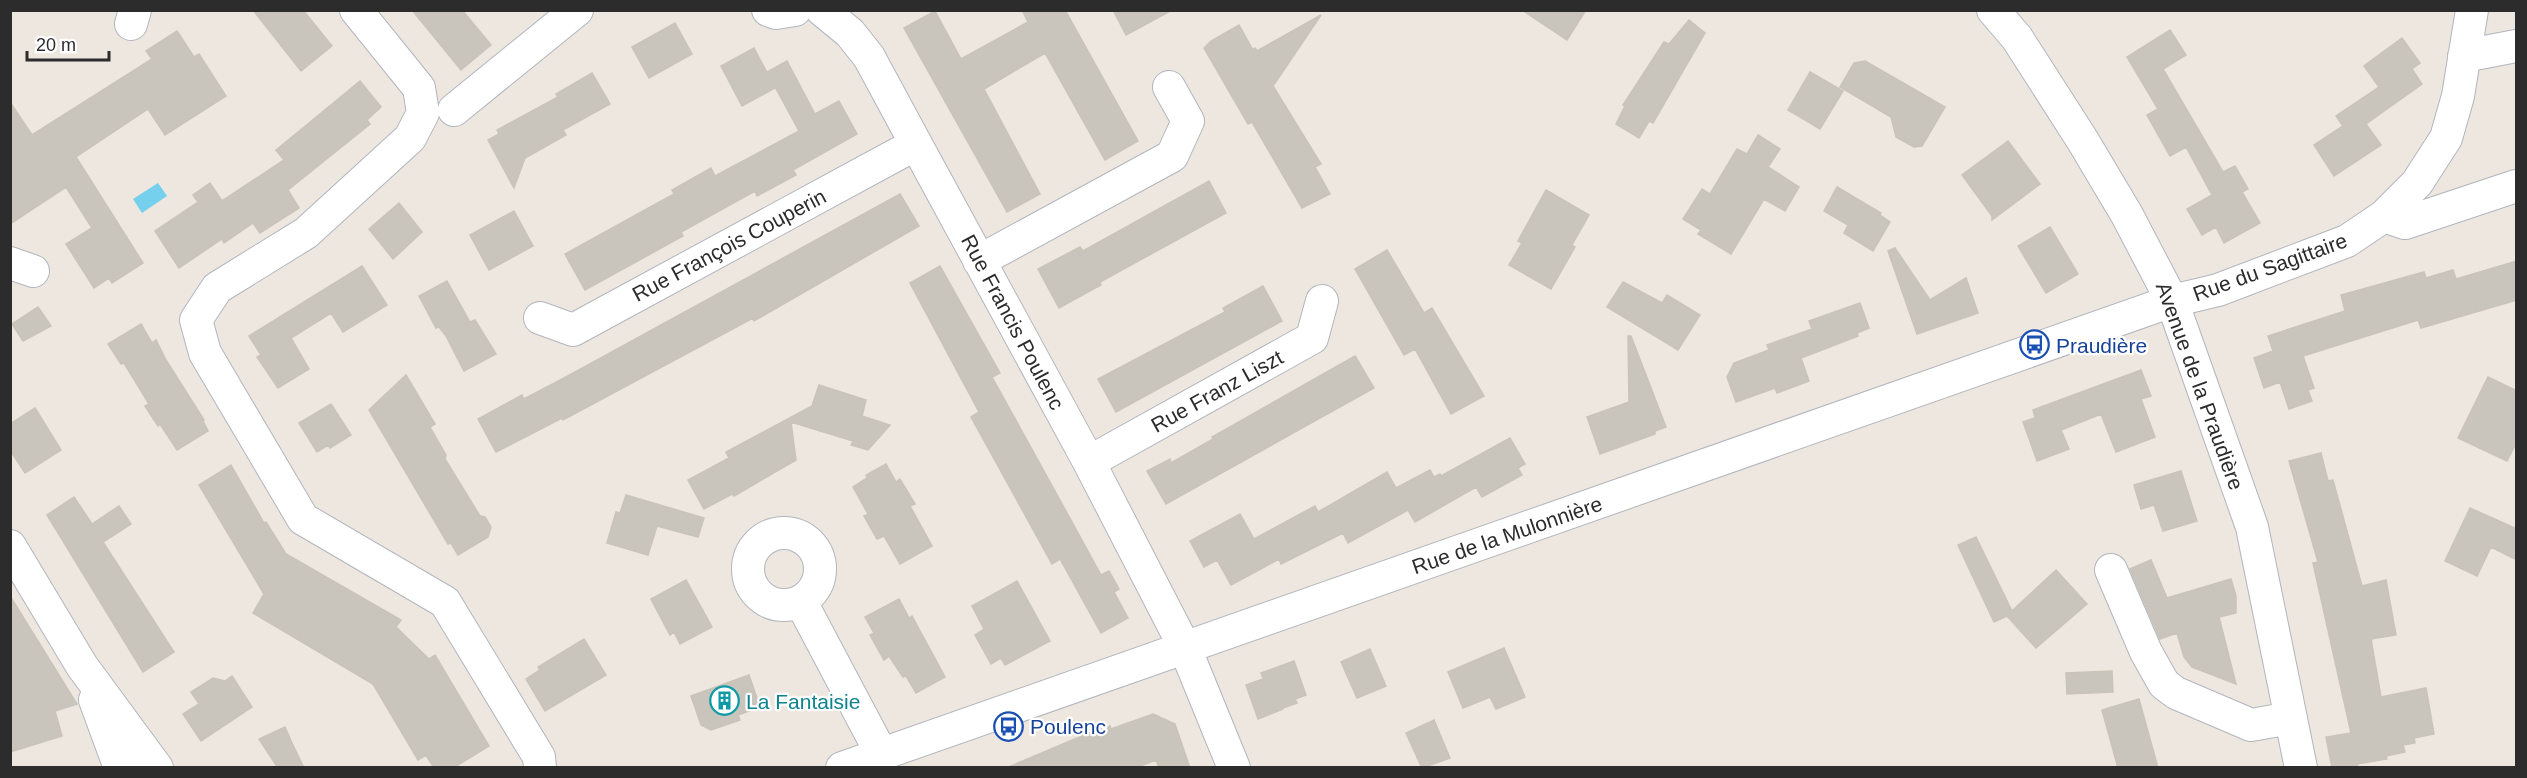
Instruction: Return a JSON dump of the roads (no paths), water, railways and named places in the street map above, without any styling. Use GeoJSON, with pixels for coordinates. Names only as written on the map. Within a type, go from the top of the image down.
{"type":"FeatureCollection","features":[{"type":"Feature","properties":{"kind":"street"},"geometry":{"type":"LineString","coordinates":[[356,10],[419,88],[423,113],[410,138],[306,233],[217,288],[196,320],[205,353],[303,519],[445,602],[539,757],[540,768]]}},
{"type":"Feature","properties":{"kind":"street"},"geometry":{"type":"LineString","coordinates":[[454,110],[577,10]]}},
{"type":"Feature","properties":{"kind":"street"},"geometry":{"type":"LineString","coordinates":[[768,10],[776,13],[795,10]]}},
{"type":"Feature","properties":{"kind":"street","name":"Rue Francis Poulenc"},"geometry":{"type":"LineString","coordinates":[[822,10],[849,33],[869,57],[980,261],[1089,462],[1185,648],[1234,768]]}},
{"type":"Feature","properties":{"kind":"street","name":"Avenue de la Praudière"},"geometry":{"type":"LineString","coordinates":[[1993,10],[2017,38],[2083,141],[2127,214],[2172,301],[2252,527],[2301,768]]}},
{"type":"Feature","properties":{"kind":"street","name":"Rue du Sagittaire"},"geometry":{"type":"LineString","coordinates":[[2172,301],[2218,290],[2347,241],[2384,216],[2416,183],[2446,138],[2458,96],[2468,14]]}},
{"type":"Feature","properties":{"kind":"street"},"geometry":{"type":"LineString","coordinates":[[2464,56],[2517,46]]}},
{"type":"Feature","properties":{"kind":"street"},"geometry":{"type":"LineString","coordinates":[[980,261],[1172,156],[1188,121],[1168,87]]}},
{"type":"Feature","properties":{"kind":"street","name":"Rue François Couperin"},"geometry":{"type":"LineString","coordinates":[[540,318],[573,330],[916,144]]}},
{"type":"Feature","properties":{"kind":"street"},"geometry":{"type":"LineString","coordinates":[[2384,216],[2405,223],[2517,186]]}},
{"type":"Feature","properties":{"kind":"street","name":"Rue Franz Liszt"},"geometry":{"type":"LineString","coordinates":[[1089,462],[1312,338],[1322,301]]}},
{"type":"Feature","properties":{"kind":"street","name":"Rue de la Mulonnière"},"geometry":{"type":"LineString","coordinates":[[842,768],[2172,301]]}},
{"type":"Feature","properties":{"kind":"street"},"geometry":{"type":"LineString","coordinates":[[10,546],[82,666],[157,768]]}},
{"type":"Feature","properties":{"kind":"street"},"geometry":{"type":"LineString","coordinates":[[2110,570],[2146,652],[2164,684],[2176,693],[2251,725],[2291,718]]}},
{"type":"Feature","properties":{"kind":"street"},"geometry":{"type":"LineString","coordinates":[[801,602],[881,753]]}},
{"type":"Feature","properties":{"kind":"street"},"geometry":{"type":"LineString","coordinates":[[82,666],[120,768]]}},
{"type":"Feature","properties":{"kind":"water"},"geometry":{"type":"Polygon","coordinates":[[[158,183],[167,196],[142,213],[133,199],[158,183]]]}},
{"type":"Feature","properties":{"kind":"place","name":"Praudière"},"geometry":{"type":"Point","coordinates":[2035,345]}},
{"type":"Feature","properties":{"kind":"place","name":"La Fantaisie"},"geometry":{"type":"Point","coordinates":[725,701]}},
{"type":"Feature","properties":{"kind":"place","name":"Poulenc"},"geometry":{"type":"Point","coordinates":[1009,726]}}]}
